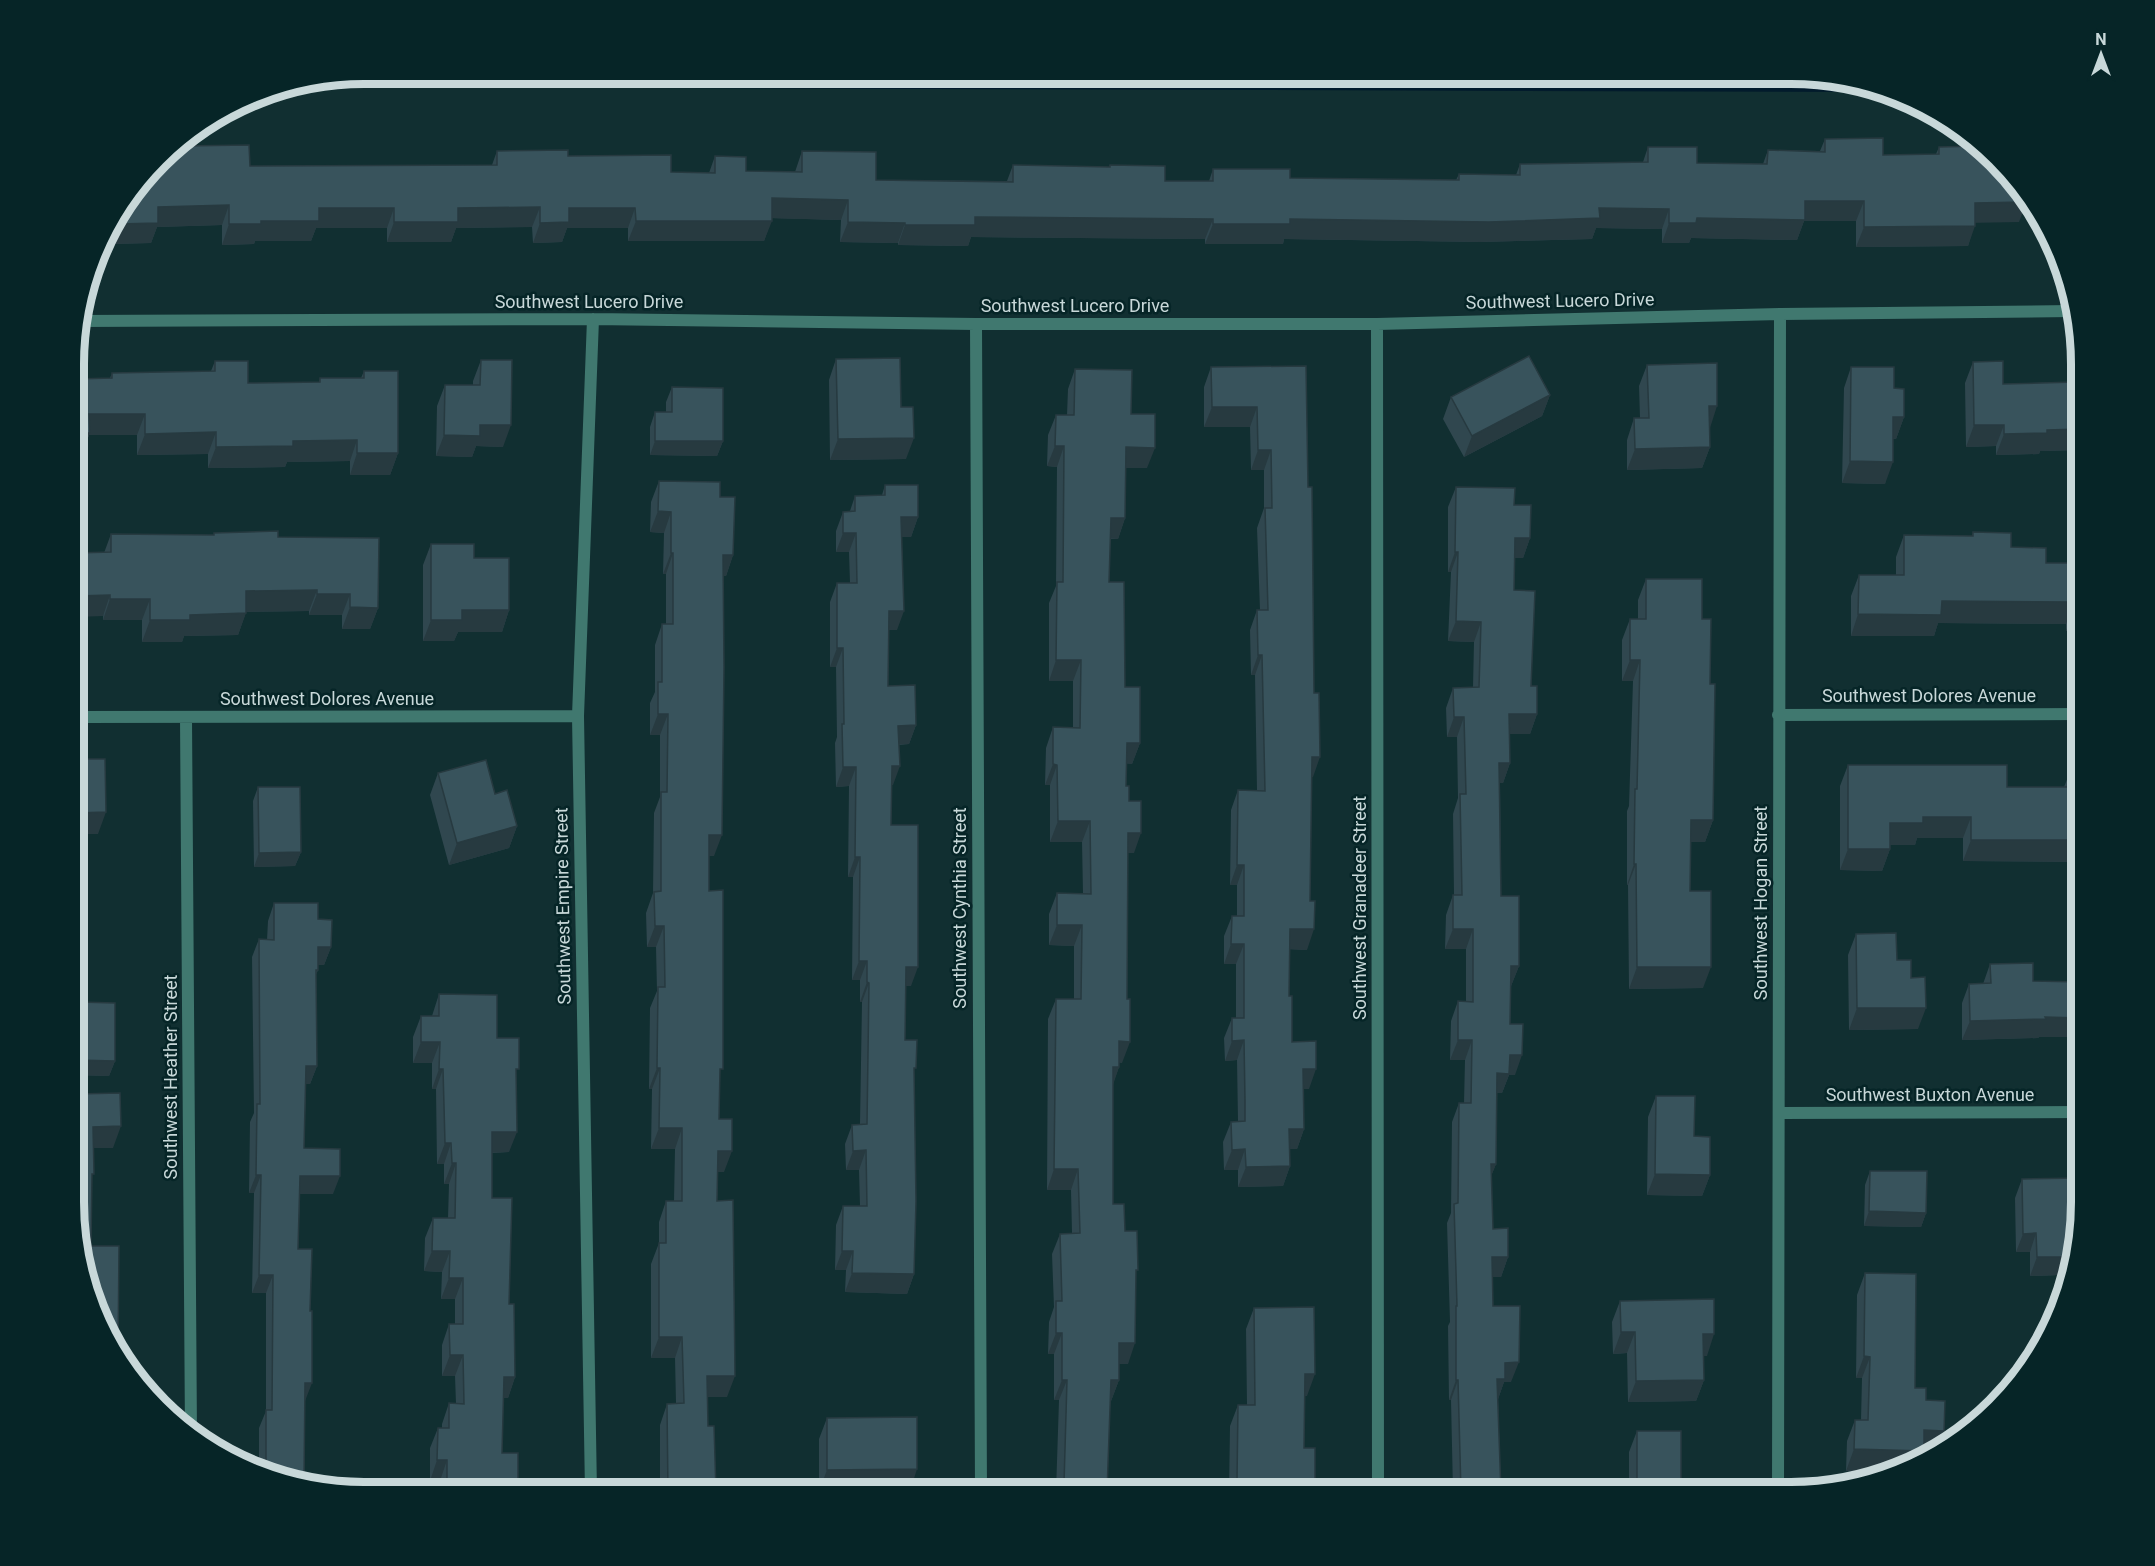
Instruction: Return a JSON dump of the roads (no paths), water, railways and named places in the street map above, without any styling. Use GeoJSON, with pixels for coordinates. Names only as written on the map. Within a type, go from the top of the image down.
{"type":"FeatureCollection","features":[{"type":"Feature","properties":{"kind":"street","name":"Southwest Lucero Drive"},"geometry":{"type":"LineString","coordinates":[[87,321],[593,319],[976,324],[1377,324],[1780,314],[2066,311]]}},
{"type":"Feature","properties":{"kind":"street","name":"Southwest Hogan Street"},"geometry":{"type":"LineString","coordinates":[[1778,1482],[1780,314]]}},
{"type":"Feature","properties":{"kind":"street","name":"Southwest Empire Street"},"geometry":{"type":"LineString","coordinates":[[591,1482],[578,716],[593,319]]}},
{"type":"Feature","properties":{"kind":"street","name":"Southwest Cynthia Street"},"geometry":{"type":"LineString","coordinates":[[976,324],[981,1482]]}},
{"type":"Feature","properties":{"kind":"street","name":"Southwest Granadeer Street"},"geometry":{"type":"LineString","coordinates":[[1377,324],[1378,1482]]}},
{"type":"Feature","properties":{"kind":"street","name":"Southwest Dolores Avenue"},"geometry":{"type":"LineString","coordinates":[[1778,715],[2071,714]]}},
{"type":"Feature","properties":{"kind":"street","name":"Southwest Dolores Avenue"},"geometry":{"type":"LineString","coordinates":[[84,717],[578,716]]}},
{"type":"Feature","properties":{"kind":"street","name":"Southwest Heather Street"},"geometry":{"type":"LineString","coordinates":[[186,718],[191,1422]]}},
{"type":"Feature","properties":{"kind":"street","name":"Southwest Buxton Avenue"},"geometry":{"type":"LineString","coordinates":[[1780,1113],[2071,1112]]}},
{"type":"Feature","properties":{"kind":"waterway"},"geometry":{"type":"LineString","coordinates":[[638,84],[1839,88]]}}]}
